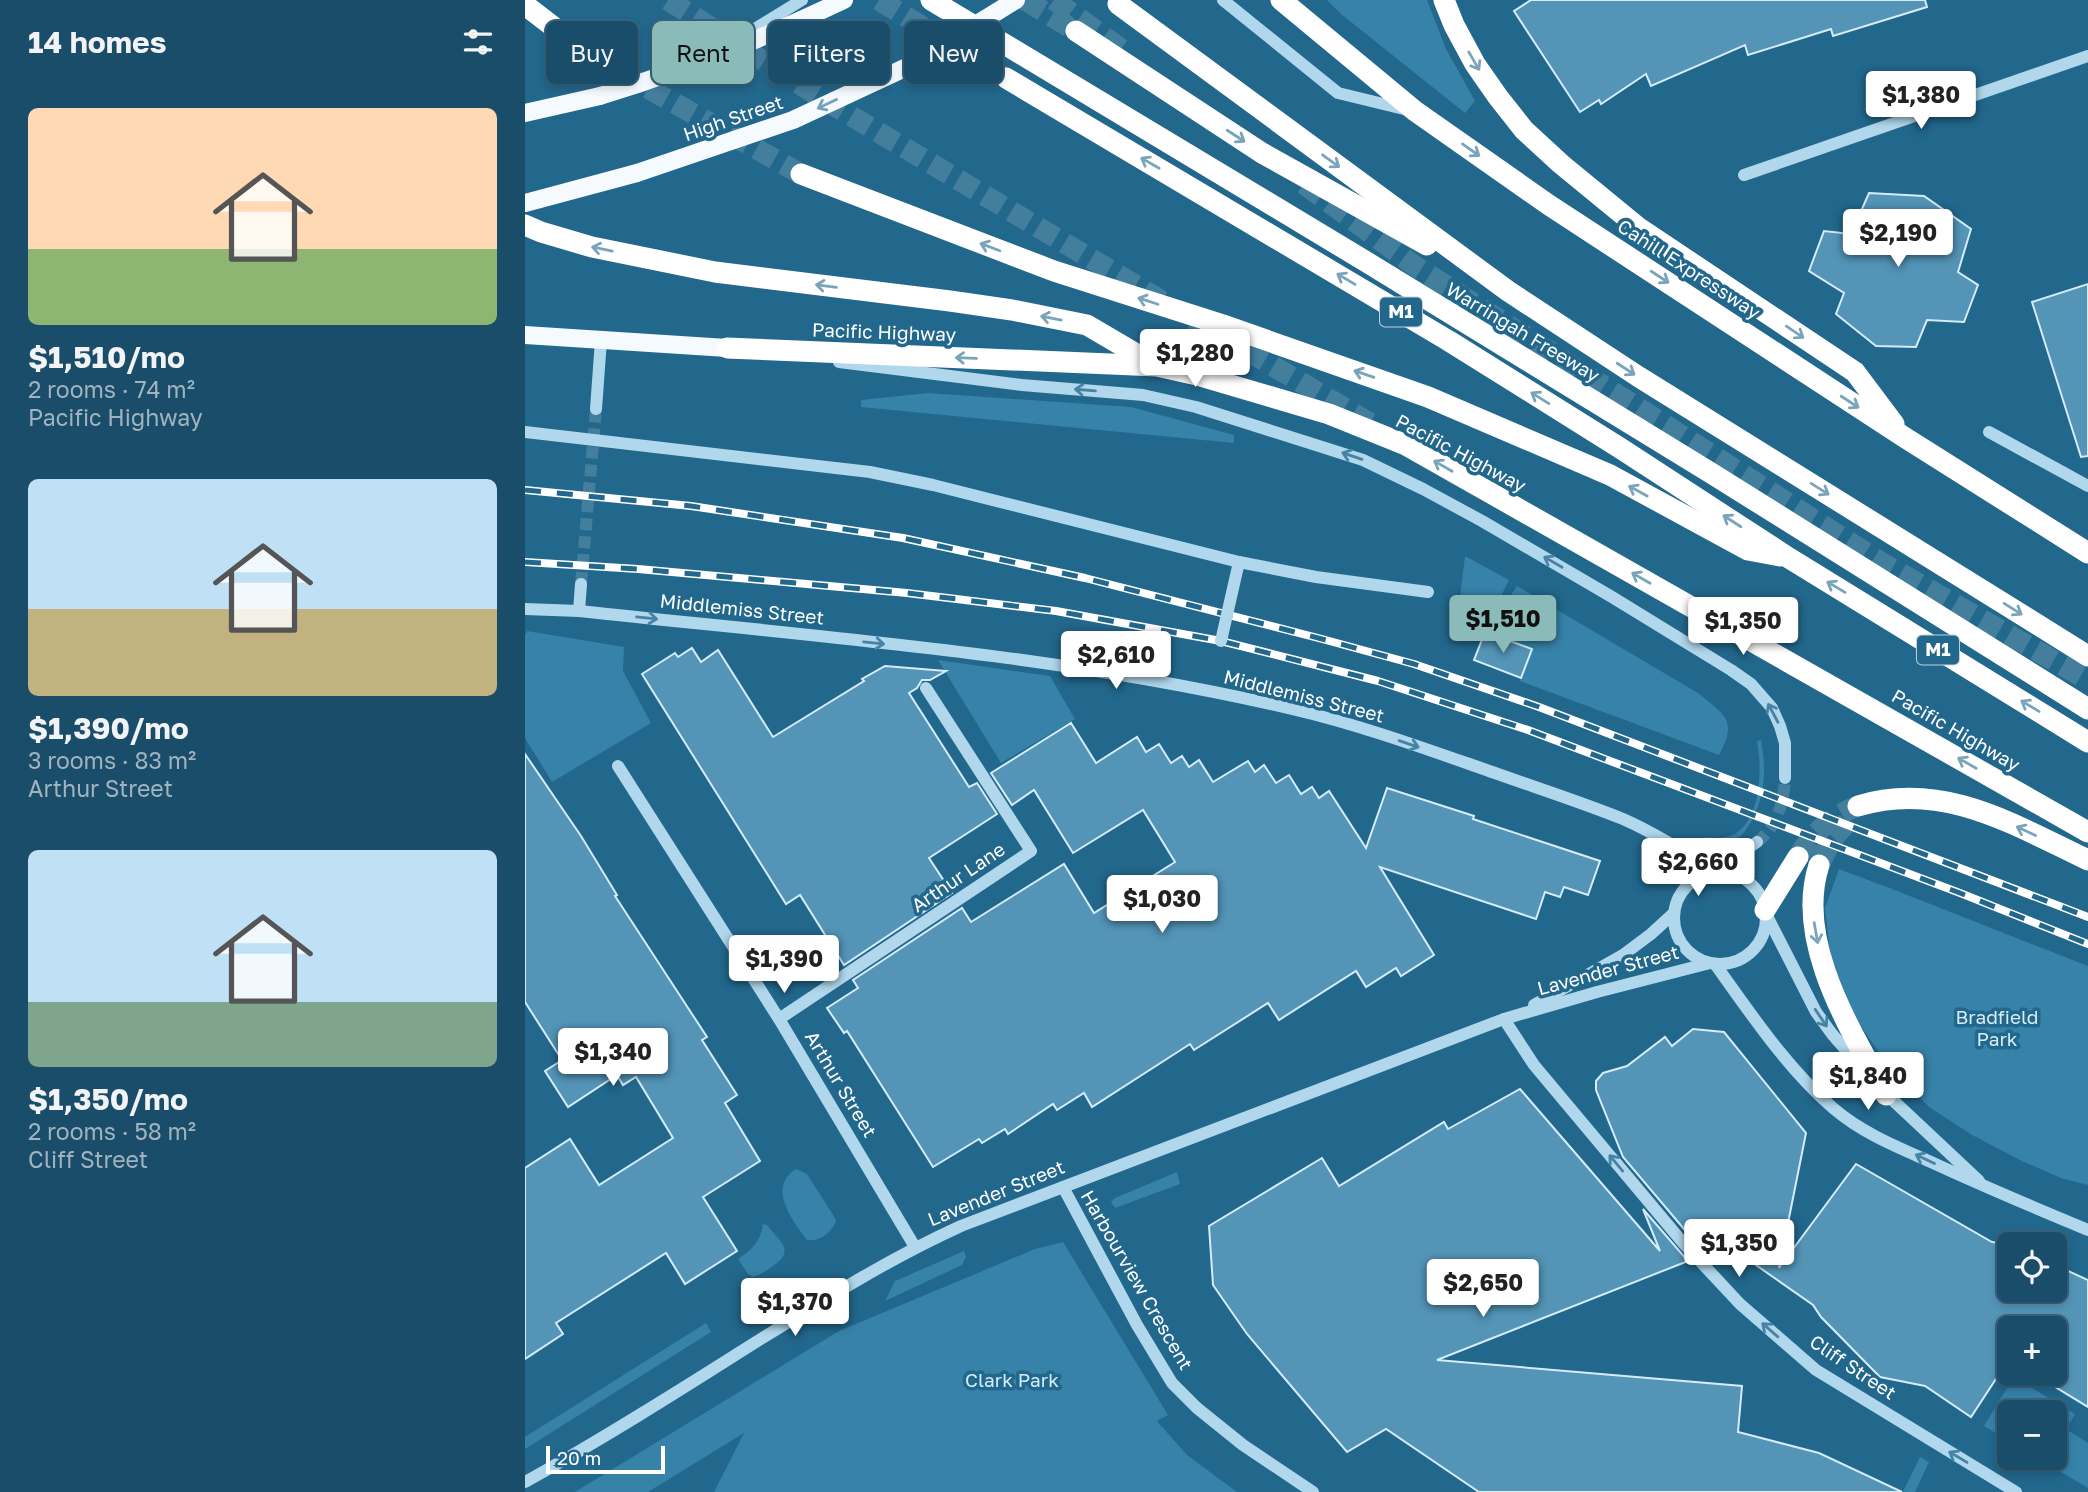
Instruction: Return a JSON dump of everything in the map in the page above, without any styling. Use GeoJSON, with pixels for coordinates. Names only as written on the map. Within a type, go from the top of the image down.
{"type":"FeatureCollection","features":[{"type":"Feature","properties":{"kind":"highway","name":"Warringah Freeway"},"geometry":{"type":"LineString","coordinates":[[931,0],[1711,473],[2088,709]]}},
{"type":"Feature","properties":{"kind":"highway","name":"Cahill Expressway"},"geometry":{"type":"LineString","coordinates":[[1282,0],[1415,111],[1549,205],[1904,437],[2088,553]]}},
{"type":"Feature","properties":{"kind":"highway"},"geometry":{"type":"LineString","coordinates":[[1444,0],[1475,64],[1524,130],[1639,228],[1855,372],[1904,437]]}},
{"type":"Feature","properties":{"kind":"highway","name":"Warringah Freeway"},"geometry":{"type":"LineString","coordinates":[[1118,4],[1508,291],[1639,377],[2088,656]]}},
{"type":"Feature","properties":{"kind":"highway"},"geometry":{"type":"LineString","coordinates":[[525,5],[546,21]]}},
{"type":"Feature","properties":{"kind":"highway"},"geometry":{"type":"LineString","coordinates":[[1076,32],[1262,153],[1508,291]]}},
{"type":"Feature","properties":{"kind":"highway","name":"M1"},"geometry":{"type":"LineString","coordinates":[[1006,78],[1449,341],[1789,558],[2088,742]]}},
{"type":"Feature","properties":{"kind":"highway","name":"M1"},"geometry":{"type":"LineString","coordinates":[[801,174],[1054,271],[1223,325],[1428,397],[1610,475],[1748,550],[1789,558]]}},
{"type":"Feature","properties":{"kind":"highway"},"geometry":{"type":"LineString","coordinates":[[525,225],[592,247],[715,272],[950,301],[1087,325],[1157,366]]}},
{"type":"Feature","properties":{"kind":"highway","name":"Pacific Highway"},"geometry":{"type":"LineString","coordinates":[[727,348],[1157,366],[1198,375],[1329,414],[1406,445],[2088,832]]}},
{"type":"Feature","properties":{"kind":"highway"},"geometry":{"type":"LineString","coordinates":[[1864,805],[1897,798],[1961,804],[1991,814],[2088,860]]}},
{"type":"Feature","properties":{"kind":"highway"},"geometry":{"type":"LineString","coordinates":[[1766,912],[1798,857]]}},
{"type":"Feature","properties":{"kind":"highway"},"geometry":{"type":"LineString","coordinates":[[1819,865],[1812,902],[1820,956],[1855,1038],[1886,1095]]}},
{"type":"Feature","properties":{"kind":"main road"},"geometry":{"type":"LineString","coordinates":[[525,113],[600,96],[696,64],[778,32],[844,0]]}},
{"type":"Feature","properties":{"kind":"main road","name":"High Street"},"geometry":{"type":"LineString","coordinates":[[525,203],[638,173],[793,120],[909,66],[1016,0]]}},
{"type":"Feature","properties":{"kind":"main road","name":"Pacific Highway"},"geometry":{"type":"LineString","coordinates":[[525,335],[727,348]]}},
{"type":"Feature","properties":{"kind":"street"},"geometry":{"type":"LineString","coordinates":[[625,88],[718,50],[762,26],[801,0]]}},
{"type":"Feature","properties":{"kind":"street"},"geometry":{"type":"LineString","coordinates":[[1223,0],[1338,93],[1415,111]]}},
{"type":"Feature","properties":{"kind":"street"},"geometry":{"type":"LineString","coordinates":[[1744,174],[2088,56]]}},
{"type":"Feature","properties":{"kind":"street"},"geometry":{"type":"LineString","coordinates":[[596,409],[601,340]]}},
{"type":"Feature","properties":{"kind":"street","name":"Pacific Highway"},"geometry":{"type":"LineString","coordinates":[[727,348],[1022,385],[1143,395],[1196,407],[1363,460],[1494,528],[1636,611],[1751,684],[1772,708],[1780,726],[1785,743],[1785,778]]}},
{"type":"Feature","properties":{"kind":"street"},"geometry":{"type":"LineString","coordinates":[[525,432],[870,472],[933,485],[1239,562],[1316,578],[1428,592]]}},
{"type":"Feature","properties":{"kind":"street"},"geometry":{"type":"LineString","coordinates":[[1989,432],[2088,486]]}},
{"type":"Feature","properties":{"kind":"street"},"geometry":{"type":"LineString","coordinates":[[1221,641],[1239,562]]}},
{"type":"Feature","properties":{"kind":"street"},"geometry":{"type":"LineString","coordinates":[[579,611],[582,584]]}},
{"type":"Feature","properties":{"kind":"street","name":"Middlemiss Street"},"geometry":{"type":"LineString","coordinates":[[525,609],[579,611],[916,647],[1107,672],[1295,710],[1389,737],[1622,819],[1682,850],[1716,872]]}},
{"type":"Feature","properties":{"kind":"street","name":"Arthur Lane"},"geometry":{"type":"LineString","coordinates":[[779,1019],[1031,851],[926,688]]}},
{"type":"Feature","properties":{"kind":"street","name":"Arthur Street"},"geometry":{"type":"LineString","coordinates":[[618,766],[779,1019],[915,1247]]}},
{"type":"Feature","properties":{"kind":"street"},"geometry":{"type":"LineString","coordinates":[[1716,872],[1757,842]]}},
{"type":"Feature","properties":{"kind":"street"},"geometry":{"type":"LineString","coordinates":[[1766,912],[1762,938],[1752,951],[1731,963],[1712,963],[1697,958],[1682,945],[1674,927],[1674,913],[1680,894],[1689,883],[1716,872],[1733,873],[1752,884],[1761,896],[1766,912],[1816,1012],[1832,1034],[1886,1095],[1987,1188]]}},
{"type":"Feature","properties":{"kind":"street","name":"Lavender Street"},"geometry":{"type":"LineString","coordinates":[[1517,1014],[1623,954],[1674,913]]}},
{"type":"Feature","properties":{"kind":"street"},"geometry":{"type":"LineString","coordinates":[[1712,963],[1800,1075],[1835,1109],[1870,1134],[1987,1188],[2088,1230]]}},
{"type":"Feature","properties":{"kind":"street","name":"Lavender Street"},"geometry":{"type":"LineString","coordinates":[[525,1482],[595,1443],[832,1294],[915,1247],[985,1217],[1517,1014],[1712,963]]}},
{"type":"Feature","properties":{"kind":"street","name":"Cliff Street"},"geometry":{"type":"LineString","coordinates":[[1504,1019],[1534,1065],[1684,1244],[1740,1304],[1816,1370],[2016,1492]]}},
{"type":"Feature","properties":{"kind":"street","name":"Harbourview Crescent"},"geometry":{"type":"LineString","coordinates":[[1063,1187],[1137,1325],[1173,1383],[1197,1408],[1243,1445],[1313,1492]]}},
{"type":"Feature","properties":{"kind":"green space"},"geometry":{"type":"Polygon","coordinates":[[[1327,0],[1427,0],[1446,49],[1475,101],[1465,113],[1327,0]]]}},
{"type":"Feature","properties":{"kind":"green space"},"geometry":{"type":"Polygon","coordinates":[[[928,393],[1131,407],[1234,435],[1234,443],[861,407],[861,400],[928,393]]]}},
{"type":"Feature","properties":{"kind":"green space"},"geometry":{"type":"Polygon","coordinates":[[[1465,556],[1509,580],[1498,602],[1478,615],[1472,627],[1457,622],[1465,556]]]}},
{"type":"Feature","properties":{"kind":"green space"},"geometry":{"type":"Polygon","coordinates":[[[1517,586],[1698,693],[1715,707],[1722,713],[1728,726],[1728,734],[1719,755],[1520,681],[1531,649],[1481,630],[1503,607],[1517,586]]]}},
{"type":"Feature","properties":{"kind":"green space"},"geometry":{"type":"Polygon","coordinates":[[[527,631],[624,647],[623,671],[651,723],[552,782],[525,738],[527,631]]]}},
{"type":"Feature","properties":{"kind":"green space"},"geometry":{"type":"Polygon","coordinates":[[[938,660],[1050,676],[1075,719],[1001,763],[938,660]]]}},
{"type":"Feature","properties":{"kind":"green space"},"geometry":{"type":"Polygon","coordinates":[[[1761,740],[1764,781],[1757,810],[1750,823],[1735,840],[1723,843],[1702,842],[1703,837],[1715,838],[1735,834],[1751,816],[1758,791],[1757,741],[1761,740]]]}},
{"type":"Feature","properties":{"kind":"green space","name":"Bradfield Park"},"geometry":{"type":"Polygon","coordinates":[[[1839,869],[2088,966],[2088,1185],[2061,1178],[1972,1135],[1929,1107],[1887,1064],[1856,1019],[1831,960],[1825,908],[1839,869]]]}},
{"type":"Feature","properties":{"kind":"green space"},"geometry":{"type":"Polygon","coordinates":[[[796,1169],[807,1174],[835,1218],[836,1222],[831,1230],[816,1240],[807,1240],[785,1204],[783,1185],[796,1169]]]}},
{"type":"Feature","properties":{"kind":"green space"},"geometry":{"type":"Polygon","coordinates":[[[1177,1172],[1180,1184],[1115,1208],[1111,1202],[1115,1198],[1177,1172]]]}},
{"type":"Feature","properties":{"kind":"green space"},"geometry":{"type":"Polygon","coordinates":[[[763,1224],[781,1241],[785,1250],[780,1260],[753,1277],[738,1259],[755,1245],[763,1224]]]}},
{"type":"Feature","properties":{"kind":"green space","name":"Clark Park"},"geometry":{"type":"Polygon","coordinates":[[[1063,1242],[1168,1415],[1157,1421],[1187,1455],[1237,1492],[714,1492],[744,1433],[648,1492],[575,1492],[839,1331],[1035,1249],[1063,1242]]]}},
{"type":"Feature","properties":{"kind":"green space"},"geometry":{"type":"Polygon","coordinates":[[[964,1251],[966,1257],[962,1265],[885,1301],[895,1281],[964,1251]]]}},
{"type":"Feature","properties":{"kind":"green space"},"geometry":{"type":"Polygon","coordinates":[[[706,1323],[711,1332],[525,1449],[525,1437],[706,1323]]]}},
{"type":"Feature","properties":{"kind":"green space"},"geometry":{"type":"Polygon","coordinates":[[[2008,1386],[2029,1386],[2052,1400],[2000,1400],[2008,1386]]]}},
{"type":"Feature","properties":{"kind":"green space"},"geometry":{"type":"Polygon","coordinates":[[[1997,1405],[1997,1434],[1984,1426],[1997,1405]]]}},
{"type":"Feature","properties":{"kind":"green space"},"geometry":{"type":"Polygon","coordinates":[[[2067,1409],[2075,1414],[2067,1427],[2067,1409]]]}},
{"type":"Feature","properties":{"kind":"green space"},"geometry":{"type":"Polygon","coordinates":[[[2067,1430],[2088,1443],[2088,1488],[2057,1470],[2067,1470],[2067,1430]]]}},
{"type":"Feature","properties":{"kind":"green space"},"geometry":{"type":"Polygon","coordinates":[[[1920,1457],[1929,1462],[1915,1492],[1903,1492],[1920,1457]]]}},
{"type":"Feature","properties":{"kind":"building"},"geometry":{"type":"Polygon","coordinates":[[[1531,0],[1925,0],[1927,7],[1833,36],[1831,29],[1748,55],[1745,45],[1651,86],[1646,74],[1601,104],[1599,100],[1580,112],[1514,11],[1531,0]]]}},
{"type":"Feature","properties":{"kind":"building"},"geometry":{"type":"Polygon","coordinates":[[[1869,193],[1924,196],[1971,229],[1958,272],[1978,285],[1964,322],[1927,320],[1916,347],[1876,346],[1836,314],[1844,293],[1809,271],[1824,231],[1851,234],[1869,193]]]}},
{"type":"Feature","properties":{"kind":"building"},"geometry":{"type":"Polygon","coordinates":[[[2088,284],[2088,456],[2081,457],[2032,302],[2088,284]]]}},
{"type":"Feature","properties":{"kind":"building"},"geometry":{"type":"Polygon","coordinates":[[[1485,632],[1532,649],[1521,678],[1474,660],[1485,632]]]}},
{"type":"Feature","properties":{"kind":"building"},"geometry":{"type":"Polygon","coordinates":[[[692,648],[701,662],[718,650],[773,737],[885,666],[946,671],[930,680],[922,680],[917,688],[909,693],[969,787],[977,783],[997,814],[929,858],[952,893],[844,965],[800,895],[786,904],[642,674],[675,653],[678,657],[692,648]]]}},
{"type":"Feature","properties":{"kind":"building"},"geometry":{"type":"Polygon","coordinates":[[[1071,723],[1096,763],[1137,737],[1146,752],[1159,744],[1171,763],[1182,756],[1189,767],[1199,760],[1213,782],[1248,761],[1255,772],[1264,765],[1276,783],[1289,775],[1301,794],[1312,787],[1319,798],[1329,791],[1366,848],[1387,788],[1600,861],[1588,895],[1564,887],[1560,897],[1545,892],[1536,919],[1380,867],[1434,955],[1401,976],[1396,968],[1366,987],[1356,971],[1279,1020],[1268,1003],[1194,1050],[1190,1044],[1092,1107],[1084,1093],[1057,1110],[1053,1104],[1008,1134],[1005,1129],[982,1143],[979,1139],[933,1167],[847,1031],[844,1033],[827,1008],[858,988],[853,980],[962,908],[971,922],[1064,864],[1094,913],[1175,862],[1143,810],[1073,853],[1034,790],[1012,805],[991,773],[1071,723]]]}},
{"type":"Feature","properties":{"kind":"building"},"geometry":{"type":"Polygon","coordinates":[[[525,754],[581,836],[617,895],[615,896],[707,1037],[702,1040],[737,1095],[725,1103],[760,1161],[703,1197],[737,1251],[685,1284],[666,1253],[556,1323],[563,1334],[525,1359],[525,1168],[570,1139],[599,1185],[673,1138],[636,1077],[623,1085],[617,1075],[568,1107],[545,1071],[562,1060],[525,1002],[525,754]]]}},
{"type":"Feature","properties":{"kind":"building"},"geometry":{"type":"Polygon","coordinates":[[[1693,1029],[1724,1032],[1806,1133],[1779,1268],[1856,1164],[1997,1243],[1997,1302],[2067,1302],[2067,1270],[2088,1280],[2088,1407],[2054,1386],[2067,1386],[2067,1316],[1997,1316],[1997,1377],[1971,1417],[1925,1386],[1880,1377],[1821,1317],[1813,1305],[1733,1249],[1723,1257],[1718,1250],[1706,1255],[1623,1157],[1596,1090],[1596,1081],[1603,1073],[1627,1066],[1665,1037],[1672,1046],[1693,1029]]]}},
{"type":"Feature","properties":{"kind":"building"},"geometry":{"type":"Polygon","coordinates":[[[1520,1089],[1660,1251],[1643,1209],[1688,1261],[1437,1360],[1742,1386],[1738,1432],[1819,1453],[1902,1492],[1479,1492],[1386,1429],[1347,1452],[1247,1334],[1213,1285],[1209,1226],[1322,1158],[1339,1186],[1444,1122],[1448,1129],[1520,1089]]]}},
{"type":"Feature","properties":{"kind":"tunnel"},"geometry":{"type":"LineString","coordinates":[[668,0],[826,101],[1162,301]]}},
{"type":"Feature","properties":{"kind":"tunnel"},"geometry":{"type":"LineString","coordinates":[[879,0],[1006,78]]}},
{"type":"Feature","properties":{"kind":"tunnel"},"geometry":{"type":"LineString","coordinates":[[1025,0],[1074,30]]}},
{"type":"Feature","properties":{"kind":"tunnel"},"geometry":{"type":"LineString","coordinates":[[1054,0],[1129,55]]}},
{"type":"Feature","properties":{"kind":"tunnel"},"geometry":{"type":"LineString","coordinates":[[638,83],[801,174]]}},
{"type":"Feature","properties":{"kind":"tunnel"},"geometry":{"type":"LineString","coordinates":[[1304,184],[1415,266],[1879,561],[2088,680]]}},
{"type":"Feature","properties":{"kind":"tunnel"},"geometry":{"type":"LineString","coordinates":[[1193,319],[1370,423]]}},
{"type":"Feature","properties":{"kind":"tunnel"},"geometry":{"type":"LineString","coordinates":[[581,584],[596,409]]}},
{"type":"Feature","properties":{"kind":"tunnel"},"geometry":{"type":"LineString","coordinates":[[1757,842],[1770,829],[1778,813],[1785,778]]}},
{"type":"Feature","properties":{"kind":"tunnel"},"geometry":{"type":"LineString","coordinates":[[1798,857],[1823,826],[1858,806]]}},
{"type":"Feature","properties":{"kind":"tunnel"},"geometry":{"type":"LineString","coordinates":[[1819,865],[1832,839],[1853,816]]}},
{"type":"Feature","properties":{"kind":"railway"},"geometry":{"type":"LineString","coordinates":[[525,490],[691,506],[903,538],[1085,578],[1414,664],[1539,707],[2088,917]]}},
{"type":"Feature","properties":{"kind":"railway"},"geometry":{"type":"LineString","coordinates":[[525,562],[638,569],[907,593],[1056,611],[1221,641],[1378,681],[1528,730],[2088,944]]}}]}
